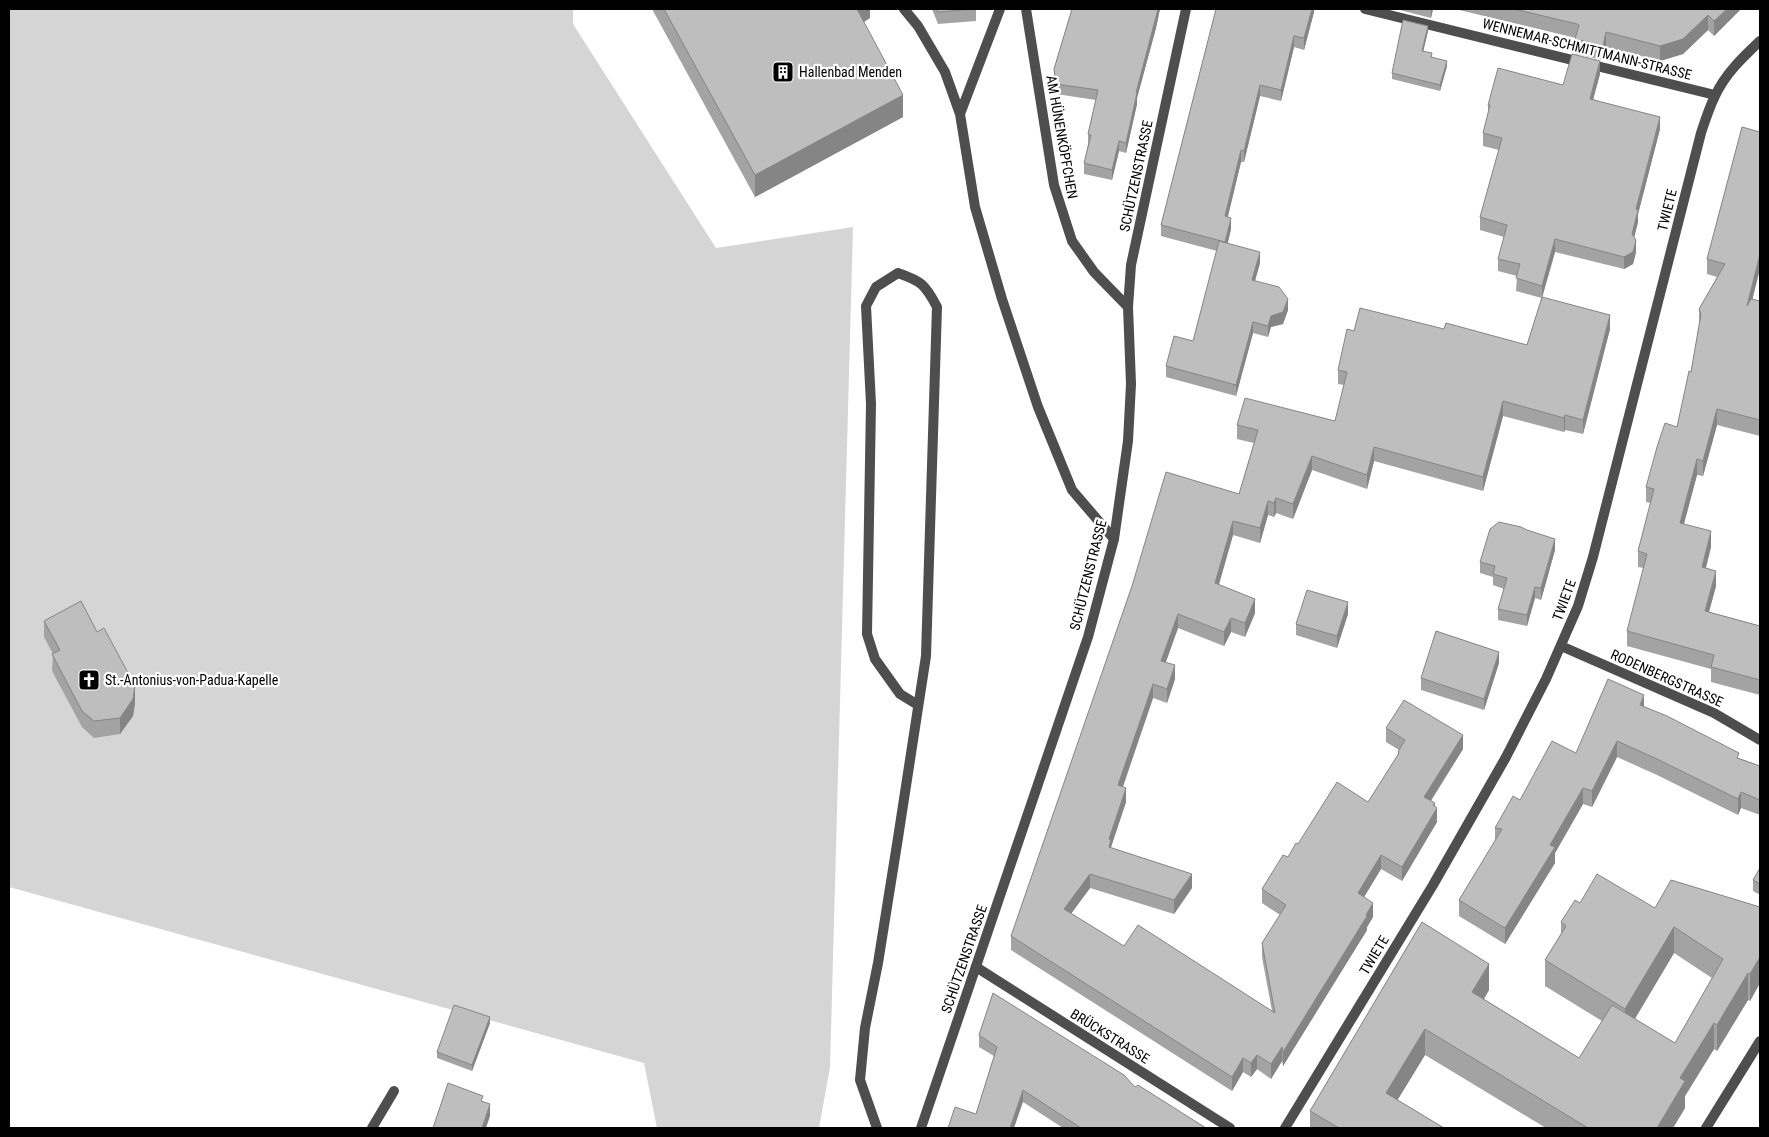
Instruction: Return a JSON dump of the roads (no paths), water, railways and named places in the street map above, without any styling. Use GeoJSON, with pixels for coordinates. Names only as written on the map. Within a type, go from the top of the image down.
{"type":"FeatureCollection","features":[{"type":"Feature","properties":{"kind":"street"},"geometry":{"type":"LineString","coordinates":[[904,9],[918,26],[945,72],[960,114],[975,207],[1002,299],[1038,407],[1072,490],[1114,539]]}},
{"type":"Feature","properties":{"kind":"street"},"geometry":{"type":"LineString","coordinates":[[960,114],[1000,9]]}},
{"type":"Feature","properties":{"kind":"street","name":"AM HÜNENKÖPFCHEN"},"geometry":{"type":"LineString","coordinates":[[1026,9],[1054,185],[1072,241],[1094,272],[1128,307]]}},
{"type":"Feature","properties":{"kind":"street","name":"SCHÜTZENSTRASSE"},"geometry":{"type":"LineString","coordinates":[[921,1128],[1088,637],[1114,539],[1128,441],[1131,384],[1128,307],[1131,265],[1186,9]]}},
{"type":"Feature","properties":{"kind":"street","name":"WENNEMAR-SCHMITTMANN-STRASSE"},"geometry":{"type":"LineString","coordinates":[[1364,9],[1715,95]]}},
{"type":"Feature","properties":{"kind":"street","name":"TWIETE"},"geometry":{"type":"LineString","coordinates":[[1285,1128],[1433,885],[1506,757],[1561,646],[1578,606],[1593,557],[1701,133],[1715,95],[1723,81],[1737,63],[1760,41]]}},
{"type":"Feature","properties":{"kind":"street"},"geometry":{"type":"LineString","coordinates":[[877,1128],[860,1080],[865,1028],[895,857],[926,656],[937,307],[930,294],[918,280],[898,273],[876,286],[866,306],[871,404],[867,634],[875,658],[900,694],[918,705]]}},
{"type":"Feature","properties":{"kind":"street","name":"RODENBERGSTRASSE"},"geometry":{"type":"LineString","coordinates":[[1561,646],[1714,712],[1760,740]]}},
{"type":"Feature","properties":{"kind":"street","name":"BRÜCKSTRASSE"},"geometry":{"type":"LineString","coordinates":[[976,967],[1230,1128]]}},
{"type":"Feature","properties":{"kind":"street"},"geometry":{"type":"LineString","coordinates":[[1706,1128],[1760,1041]]}},
{"type":"Feature","properties":{"kind":"street"},"geometry":{"type":"LineString","coordinates":[[372,1128],[394,1091]]}},
{"type":"Feature","properties":{"kind":"place","name":"Hallenbad Menden"},"geometry":{"type":"Point","coordinates":[783,72]}},
{"type":"Feature","properties":{"kind":"place","name":"St.-Antonius-von-Padua-Kapelle"},"geometry":{"type":"Point","coordinates":[89,680]}}]}
